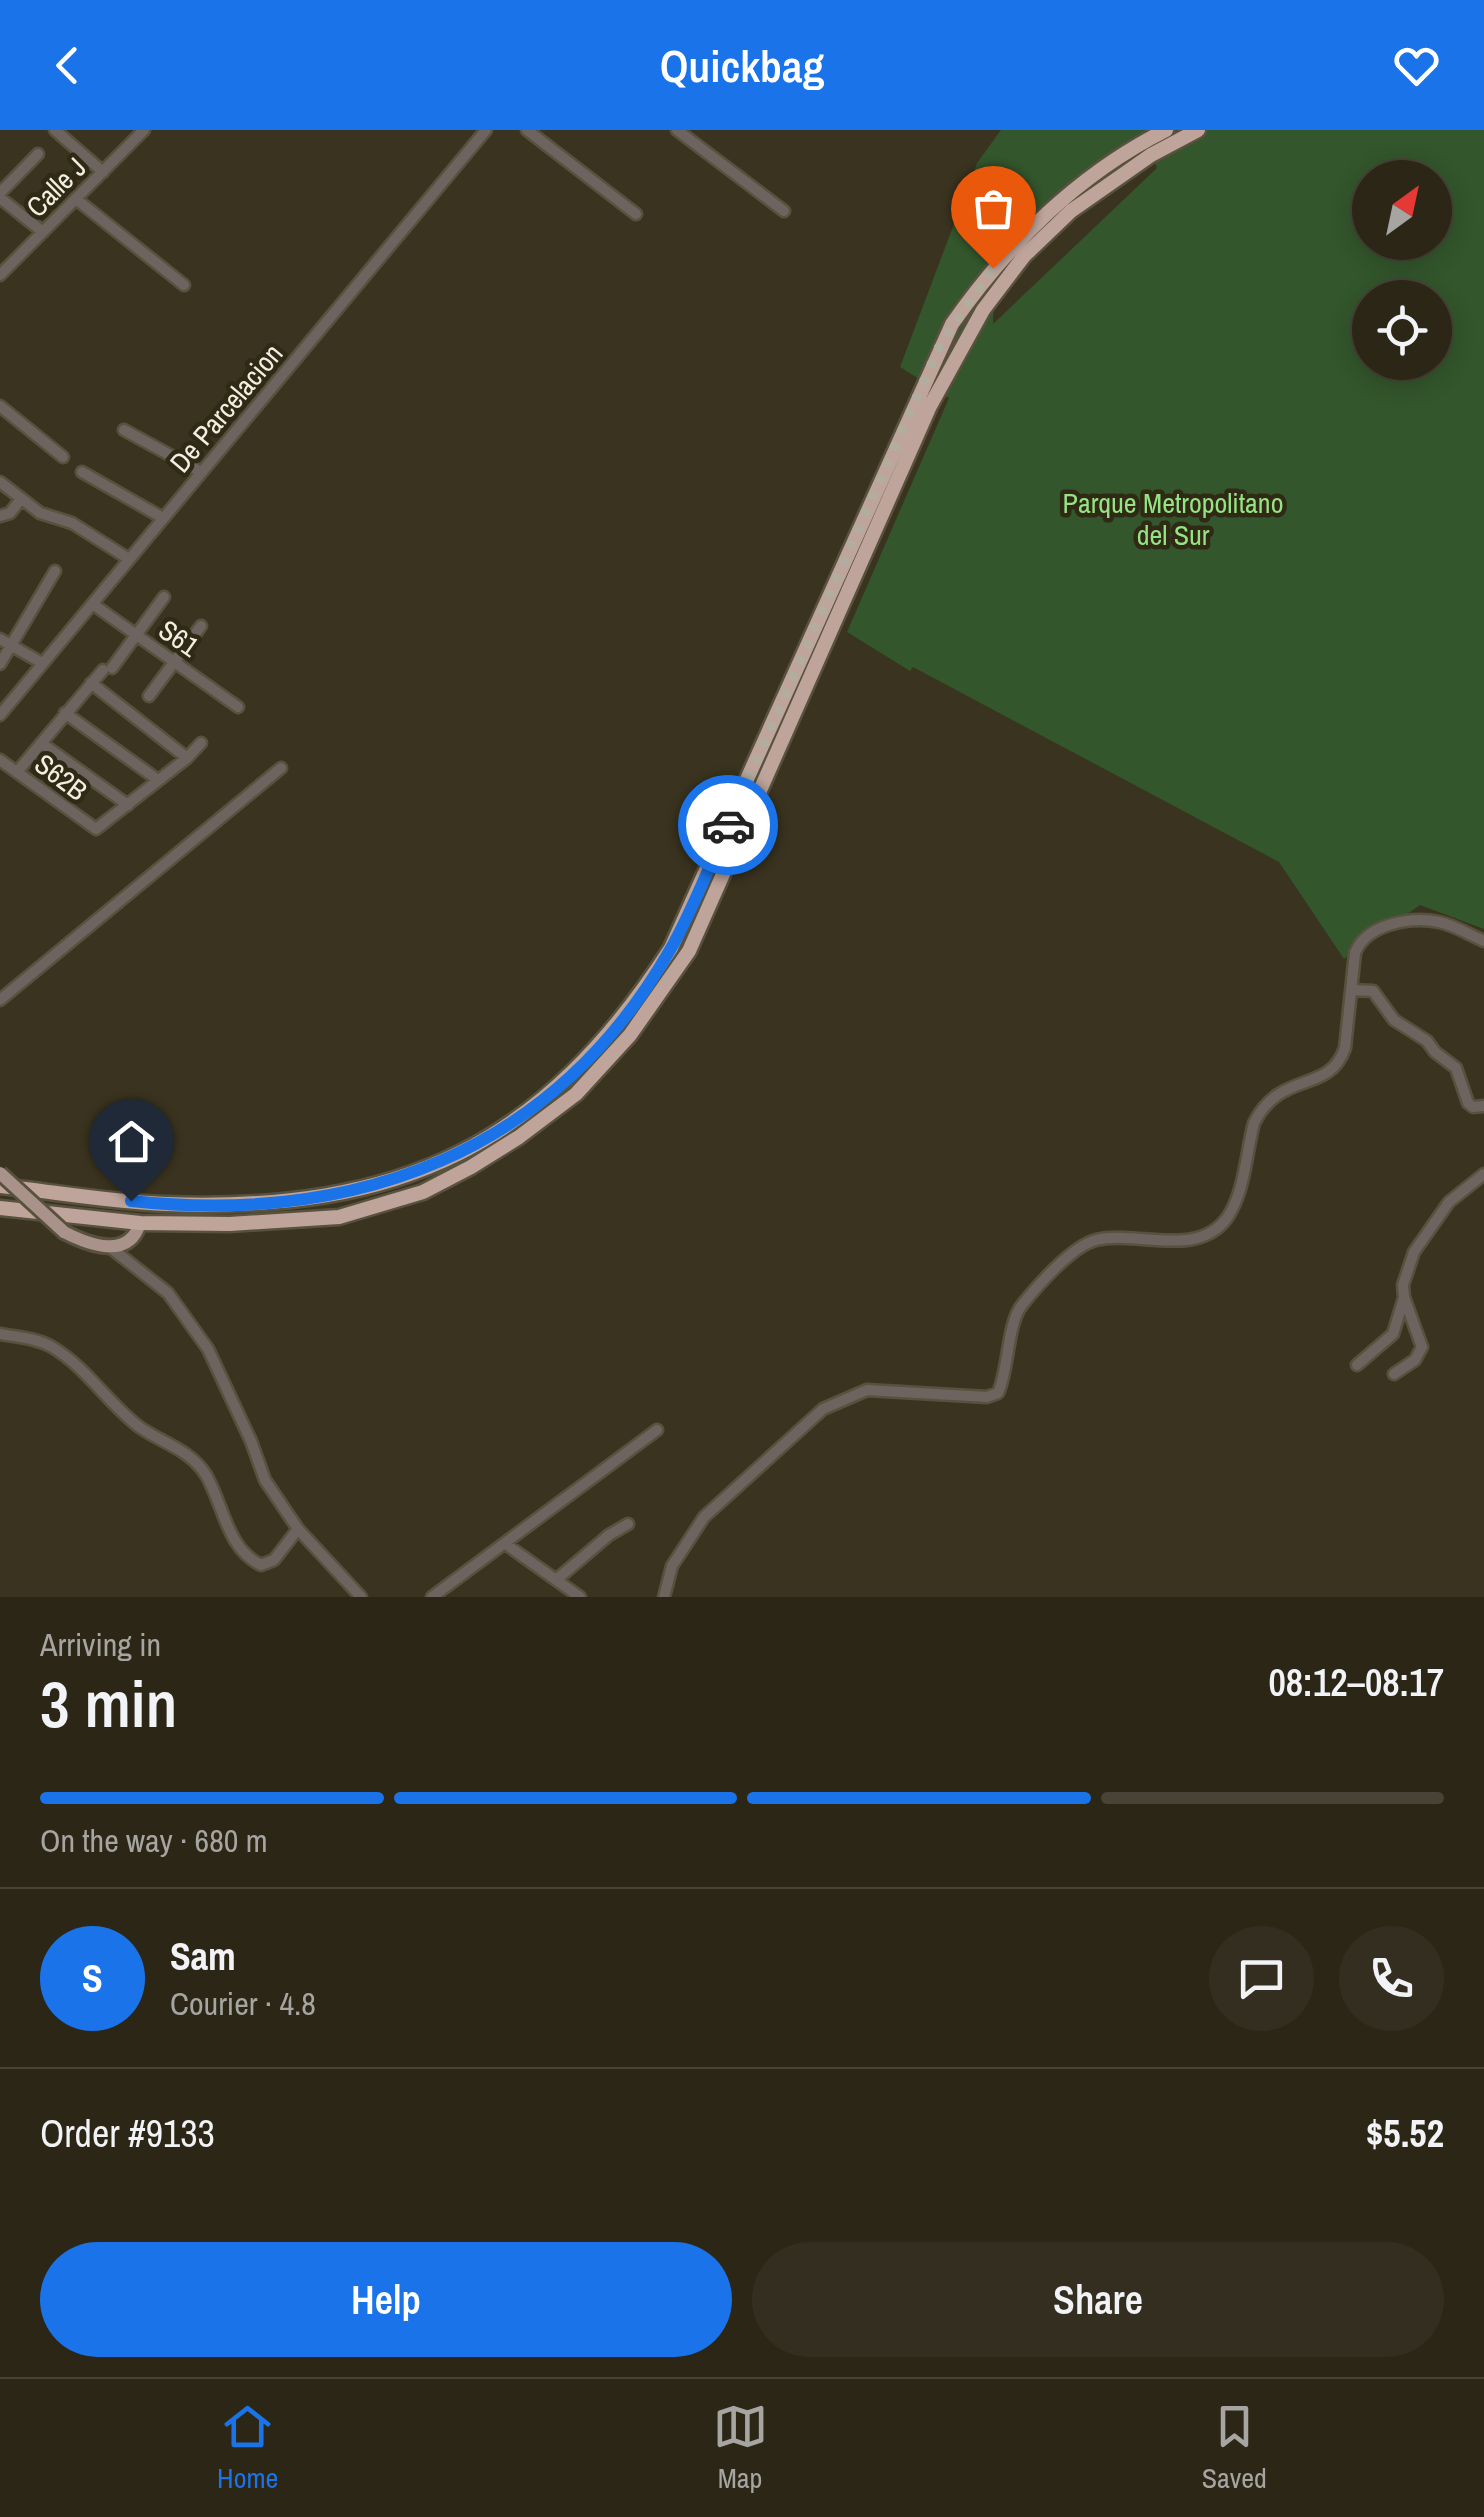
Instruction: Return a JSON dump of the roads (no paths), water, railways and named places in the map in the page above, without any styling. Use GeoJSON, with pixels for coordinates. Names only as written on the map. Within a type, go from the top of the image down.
{"type":"FeatureCollection","features":[{"type":"Feature","properties":{"kind":"highway"},"geometry":{"type":"LineString","coordinates":[[0,1208],[140,1224],[230,1224],[339,1217],[423,1192],[520,1137],[562,1106],[613,1056],[684,962],[952,324],[993,268],[1056,205],[1137,145],[1166,130]]}},
{"type":"Feature","properties":{"kind":"highway"},"geometry":{"type":"LineString","coordinates":[[0,1186],[164,1204],[279,1203],[341,1195],[414,1174],[486,1140],[564,1080],[604,1040],[646,988],[671,948],[930,406],[994,296],[1024,256],[1071,211],[1152,155],[1198,130]]}},
{"type":"Feature","properties":{"kind":"main road"},"geometry":{"type":"LineString","coordinates":[[0,1174],[64,1232],[82,1242],[111,1248],[130,1241],[140,1224]]}},
{"type":"Feature","properties":{"kind":"street"},"geometry":{"type":"LineString","coordinates":[[55,130],[103,172]]}},
{"type":"Feature","properties":{"kind":"street","name":"Calle J"},"geometry":{"type":"LineString","coordinates":[[0,275],[144,130]]}},
{"type":"Feature","properties":{"kind":"street","name":"De Parcelacion"},"geometry":{"type":"LineString","coordinates":[[0,715],[486,130]]}},
{"type":"Feature","properties":{"kind":"street"},"geometry":{"type":"LineString","coordinates":[[528,130],[636,214]]}},
{"type":"Feature","properties":{"kind":"street"},"geometry":{"type":"LineString","coordinates":[[678,130],[784,211]]}},
{"type":"Feature","properties":{"kind":"street"},"geometry":{"type":"LineString","coordinates":[[38,154],[0,195],[43,232]]}},
{"type":"Feature","properties":{"kind":"street"},"geometry":{"type":"LineString","coordinates":[[76,199],[184,285]]}},
{"type":"Feature","properties":{"kind":"street"},"geometry":{"type":"LineString","coordinates":[[0,406],[63,457]]}},
{"type":"Feature","properties":{"kind":"street"},"geometry":{"type":"LineString","coordinates":[[124,430],[202,472]]}},
{"type":"Feature","properties":{"kind":"street"},"geometry":{"type":"LineString","coordinates":[[82,472],[163,518]]}},
{"type":"Feature","properties":{"kind":"street"},"geometry":{"type":"LineString","coordinates":[[0,482],[40,513],[72,524],[129,559]]}},
{"type":"Feature","properties":{"kind":"street"},"geometry":{"type":"LineString","coordinates":[[0,516],[10,513],[21,498]]}},
{"type":"Feature","properties":{"kind":"street"},"geometry":{"type":"LineString","coordinates":[[0,664],[5,642],[56,571]]}},
{"type":"Feature","properties":{"kind":"street"},"geometry":{"type":"LineString","coordinates":[[17,772],[90,684],[136,636],[164,597]]}},
{"type":"Feature","properties":{"kind":"street","name":"S61"},"geometry":{"type":"LineString","coordinates":[[94,605],[238,708]]}},
{"type":"Feature","properties":{"kind":"street"},"geometry":{"type":"LineString","coordinates":[[149,696],[201,626]]}},
{"type":"Feature","properties":{"kind":"street"},"geometry":{"type":"LineString","coordinates":[[5,642],[42,663]]}},
{"type":"Feature","properties":{"kind":"street"},"geometry":{"type":"LineString","coordinates":[[90,684],[188,758]]}},
{"type":"Feature","properties":{"kind":"street"},"geometry":{"type":"LineString","coordinates":[[66,713],[158,780]]}},
{"type":"Feature","properties":{"kind":"street"},"geometry":{"type":"LineString","coordinates":[[41,742],[128,805],[200,744]]}},
{"type":"Feature","properties":{"kind":"street","name":"S62B"},"geometry":{"type":"LineString","coordinates":[[0,760],[96,829],[128,805]]}},
{"type":"Feature","properties":{"kind":"street"},"geometry":{"type":"LineString","coordinates":[[0,1000],[281,768]]}},
{"type":"Feature","properties":{"kind":"street"},"geometry":{"type":"LineString","coordinates":[[664,1597],[672,1566],[704,1517],[824,1409],[867,1390],[986,1397],[998,1393],[1018,1309],[1078,1250],[1098,1239],[1176,1240],[1216,1230],[1234,1206],[1260,1110],[1279,1092],[1333,1070],[1340,1060],[1354,952],[1370,931],[1440,922],[1484,941]]}},
{"type":"Feature","properties":{"kind":"street"},"geometry":{"type":"LineString","coordinates":[[1351,990],[1373,990],[1394,1020],[1427,1041],[1456,1068],[1468,1103],[1473,1107],[1484,1106]]}},
{"type":"Feature","properties":{"kind":"street"},"geometry":{"type":"LineString","coordinates":[[1394,1374],[1415,1360],[1422,1347],[1404,1297],[1403,1285],[1414,1252],[1448,1202],[1484,1174]]}},
{"type":"Feature","properties":{"kind":"street"},"geometry":{"type":"LineString","coordinates":[[111,1248],[168,1294],[208,1348],[251,1441],[264,1480],[298,1529],[361,1597]]}},
{"type":"Feature","properties":{"kind":"street"},"geometry":{"type":"LineString","coordinates":[[1357,1365],[1393,1334],[1404,1297]]}},
{"type":"Feature","properties":{"kind":"street"},"geometry":{"type":"LineString","coordinates":[[0,1334],[46,1344],[62,1354],[136,1424],[190,1458],[205,1473],[236,1544],[249,1559],[261,1565],[274,1560],[298,1529]]}},
{"type":"Feature","properties":{"kind":"street"},"geometry":{"type":"LineString","coordinates":[[432,1597],[658,1430]]}},
{"type":"Feature","properties":{"kind":"street"},"geometry":{"type":"LineString","coordinates":[[556,1580],[608,1535],[628,1524]]}},
{"type":"Feature","properties":{"kind":"street"},"geometry":{"type":"LineString","coordinates":[[506,1545],[580,1597]]}},
{"type":"Feature","properties":{"kind":"park label","name":"Parque Metropolitano del Sur"},"geometry":{"type":"Point","coordinates":[1173,519]}}]}
